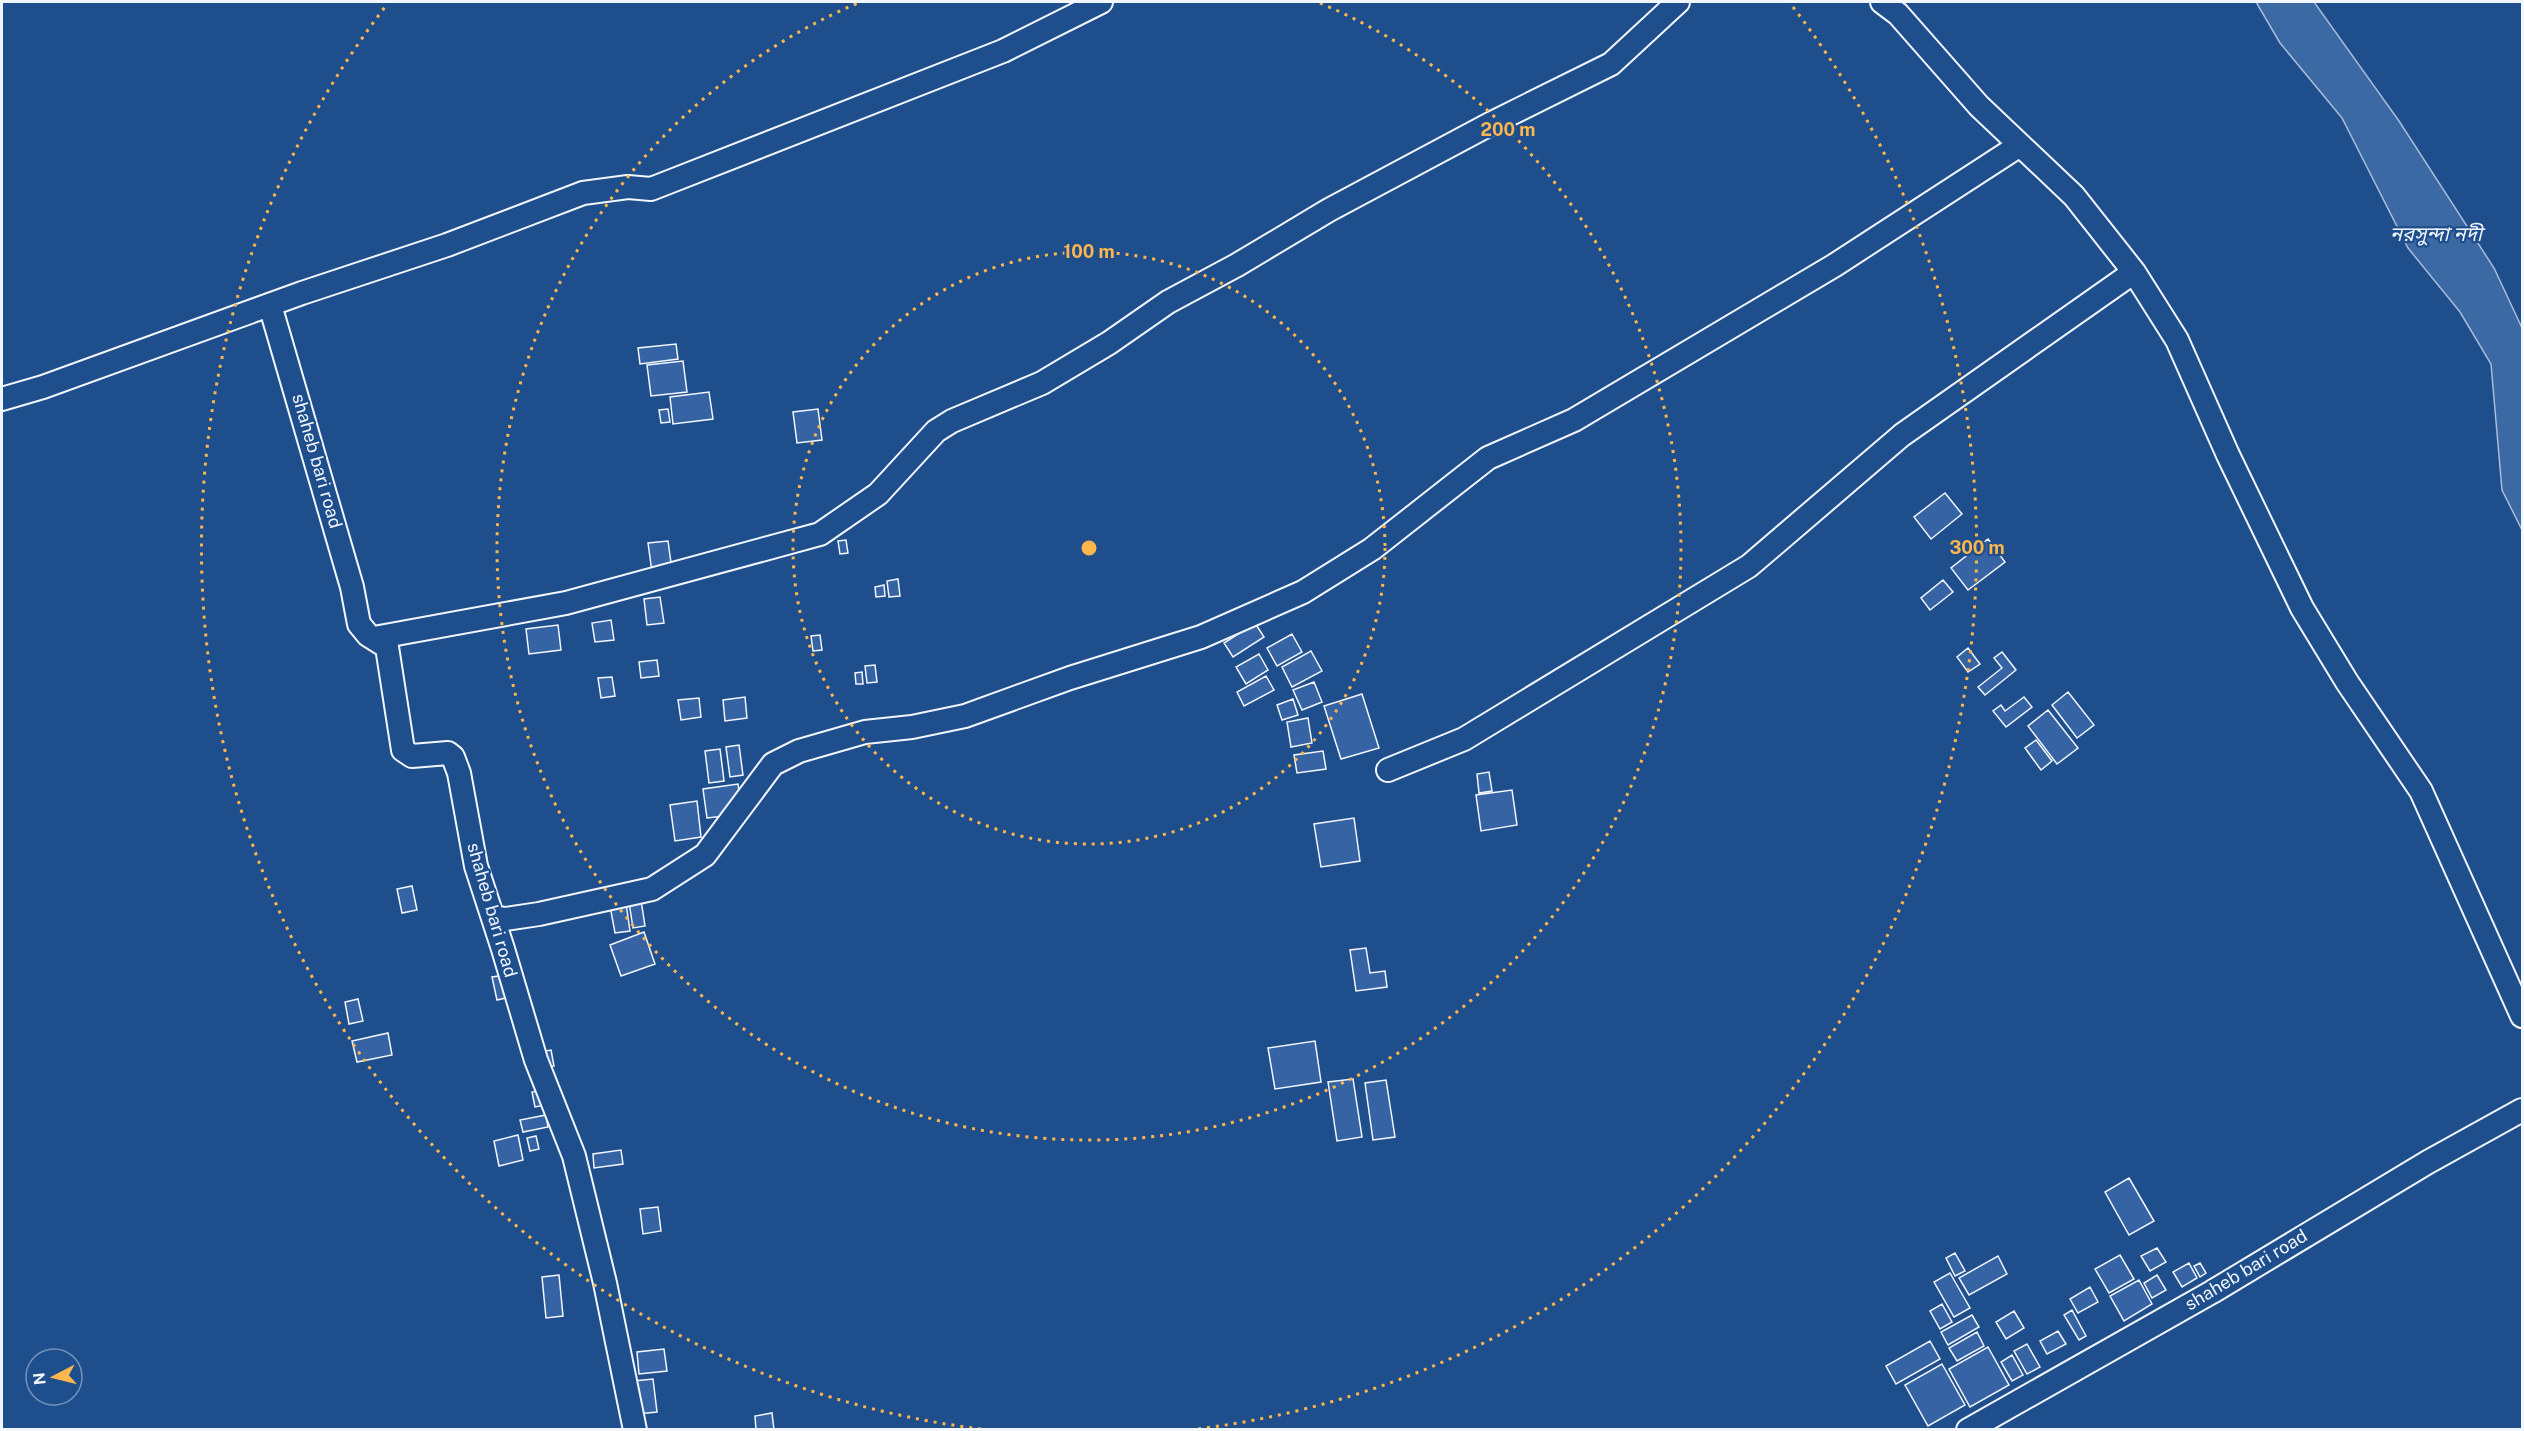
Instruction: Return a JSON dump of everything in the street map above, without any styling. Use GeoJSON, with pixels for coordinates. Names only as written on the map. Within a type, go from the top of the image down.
{"type":"FeatureCollection","features":[{"type":"Feature","properties":{"kind":"street"},"geometry":{"type":"LineString","coordinates":[[2,399],[43,387],[270,305],[447,245],[584,193],[628,187],[651,189],[1003,51],[1101,2]]}},
{"type":"Feature","properties":{"kind":"street"},"geometry":{"type":"LineString","coordinates":[[374,638],[566,603],[820,534],[878,494],[936,431],[952,421],[1042,383],[1109,343],[1168,302],[1237,265],[1329,210],[1492,123],[1611,64],[1678,2]]}},
{"type":"Feature","properties":{"kind":"street"},"geometry":{"type":"LineString","coordinates":[[1882,2],[1898,14],[1979,106],[2074,196],[2134,272],[2177,340],[2228,455],[2302,608],[2347,682],[2421,791],[2523,1016]]}},
{"type":"Feature","properties":{"kind":"street"},"geometry":{"type":"LineString","coordinates":[[493,917],[506,919],[539,914],[652,889],[705,855],[773,764],[799,751],[865,732],[912,727],[965,716],[1070,678],[1201,638],[1304,592],[1372,549],[1488,458],[1575,420],[1835,265],[2020,145]]}},
{"type":"Feature","properties":{"kind":"street"},"geometry":{"type":"LineString","coordinates":[[1388,770],[1464,739],[1749,566],[1902,435],[2134,272]]}},
{"type":"Feature","properties":{"kind":"street","name":"shaheb bari road"},"geometry":{"type":"LineString","coordinates":[[270,305],[352,587],[359,624],[387,647],[403,750],[412,756],[444,752],[453,757],[459,772],[476,866],[536,1060],[574,1156],[605,1283],[635,1430]]}},
{"type":"Feature","properties":{"kind":"street","name":"shaheb bari road"},"geometry":{"type":"LineString","coordinates":[[1968,1430],[2212,1292],[2427,1162],[2523,1110]]}},
{"type":"Feature","properties":{"kind":"water","name":"নরসুন্দা নদী"},"geometry":{"type":"Polygon","coordinates":[[[2256,2],[2314,2],[2399,121],[2494,268],[2522,328],[2522,530],[2502,490],[2491,364],[2460,312],[2408,248],[2342,118],[2280,43],[2256,2]]]}},
{"type":"Feature","properties":{"kind":"building"},"geometry":{"type":"Polygon","coordinates":[[[676,344],[678,359],[640,364],[638,348],[676,344]]]}},
{"type":"Feature","properties":{"kind":"building"},"geometry":{"type":"Polygon","coordinates":[[[683,361],[687,392],[651,396],[647,365],[683,361]]]}},
{"type":"Feature","properties":{"kind":"building"},"geometry":{"type":"Polygon","coordinates":[[[709,392],[713,419],[673,424],[670,397],[709,392]]]}},
{"type":"Feature","properties":{"kind":"building"},"geometry":{"type":"Polygon","coordinates":[[[668,409],[670,422],[661,423],[659,410],[668,409]]]}},
{"type":"Feature","properties":{"kind":"building"},"geometry":{"type":"Polygon","coordinates":[[[818,409],[822,440],[797,443],[793,412],[818,409]]]}},
{"type":"Feature","properties":{"kind":"building"},"geometry":{"type":"Polygon","coordinates":[[[1945,493],[1962,514],[1931,539],[1914,517],[1945,493]]]}},
{"type":"Feature","properties":{"kind":"building"},"geometry":{"type":"Polygon","coordinates":[[[1988,539],[2005,562],[1968,590],[1951,568],[1988,539]]]}},
{"type":"Feature","properties":{"kind":"building"},"geometry":{"type":"Polygon","coordinates":[[[846,540],[848,553],[840,554],[838,541],[846,540]]]}},
{"type":"Feature","properties":{"kind":"building"},"geometry":{"type":"Polygon","coordinates":[[[668,541],[672,570],[652,572],[648,543],[668,541]]]}},
{"type":"Feature","properties":{"kind":"building"},"geometry":{"type":"Polygon","coordinates":[[[898,579],[900,596],[889,597],[887,581],[898,579]]]}},
{"type":"Feature","properties":{"kind":"building"},"geometry":{"type":"Polygon","coordinates":[[[1943,580],[1953,592],[1930,610],[1921,598],[1943,580]]]}},
{"type":"Feature","properties":{"kind":"building"},"geometry":{"type":"Polygon","coordinates":[[[884,585],[885,596],[876,597],[875,587],[884,585]]]}},
{"type":"Feature","properties":{"kind":"building"},"geometry":{"type":"Polygon","coordinates":[[[660,597],[664,623],[647,625],[644,599],[660,597]]]}},
{"type":"Feature","properties":{"kind":"building"},"geometry":{"type":"Polygon","coordinates":[[[611,620],[614,640],[595,642],[592,623],[611,620]]]}},
{"type":"Feature","properties":{"kind":"building"},"geometry":{"type":"Polygon","coordinates":[[[1255,623],[1264,637],[1233,657],[1224,643],[1255,623]]]}},
{"type":"Feature","properties":{"kind":"building"},"geometry":{"type":"Polygon","coordinates":[[[558,625],[561,650],[529,654],[526,629],[558,625]]]}},
{"type":"Feature","properties":{"kind":"building"},"geometry":{"type":"Polygon","coordinates":[[[1292,634],[1302,652],[1277,666],[1267,648],[1292,634]]]}},
{"type":"Feature","properties":{"kind":"building"},"geometry":{"type":"Polygon","coordinates":[[[820,635],[822,650],[813,651],[811,636],[820,635]]]}},
{"type":"Feature","properties":{"kind":"building"},"geometry":{"type":"Polygon","coordinates":[[[1968,648],[1980,664],[1968,672],[1957,657],[1968,648]]]}},
{"type":"Feature","properties":{"kind":"building"},"geometry":{"type":"Polygon","coordinates":[[[1311,651],[1322,671],[1292,687],[1282,667],[1311,651]]]}},
{"type":"Feature","properties":{"kind":"building"},"geometry":{"type":"Polygon","coordinates":[[[2002,652],[2016,670],[1985,695],[1978,687],[2002,668],[1994,658],[2002,652]]]}},
{"type":"Feature","properties":{"kind":"building"},"geometry":{"type":"Polygon","coordinates":[[[1259,654],[1268,670],[1246,684],[1236,667],[1259,654]]]}},
{"type":"Feature","properties":{"kind":"building"},"geometry":{"type":"Polygon","coordinates":[[[657,660],[659,676],[641,678],[639,662],[657,660]]]}},
{"type":"Feature","properties":{"kind":"building"},"geometry":{"type":"Polygon","coordinates":[[[875,665],[877,682],[867,683],[865,666],[875,665]]]}},
{"type":"Feature","properties":{"kind":"building"},"geometry":{"type":"Polygon","coordinates":[[[862,672],[863,684],[856,684],[855,673],[862,672]]]}},
{"type":"Feature","properties":{"kind":"building"},"geometry":{"type":"Polygon","coordinates":[[[1266,676],[1274,690],[1244,706],[1237,692],[1266,676]]]}},
{"type":"Feature","properties":{"kind":"building"},"geometry":{"type":"Polygon","coordinates":[[[612,677],[615,696],[601,698],[598,678],[612,677]]]}},
{"type":"Feature","properties":{"kind":"building"},"geometry":{"type":"Polygon","coordinates":[[[1314,682],[1322,702],[1302,710],[1293,690],[1314,682]]]}},
{"type":"Feature","properties":{"kind":"building"},"geometry":{"type":"Polygon","coordinates":[[[2068,692],[2094,725],[2077,738],[2052,705],[2068,692]]]}},
{"type":"Feature","properties":{"kind":"building"},"geometry":{"type":"Polygon","coordinates":[[[1362,694],[1379,748],[1341,759],[1324,706],[1362,694]]]}},
{"type":"Feature","properties":{"kind":"building"},"geometry":{"type":"Polygon","coordinates":[[[745,697],[747,718],[725,721],[723,700],[745,697]]]}},
{"type":"Feature","properties":{"kind":"building"},"geometry":{"type":"Polygon","coordinates":[[[2024,697],[2032,707],[2006,727],[1993,711],[2001,705],[2005,711],[2024,697]]]}},
{"type":"Feature","properties":{"kind":"building"},"geometry":{"type":"Polygon","coordinates":[[[699,698],[701,717],[681,720],[678,700],[699,698]]]}},
{"type":"Feature","properties":{"kind":"building"},"geometry":{"type":"Polygon","coordinates":[[[1293,699],[1298,715],[1282,720],[1277,705],[1293,699]]]}},
{"type":"Feature","properties":{"kind":"building"},"geometry":{"type":"Polygon","coordinates":[[[2048,710],[2078,748],[2057,764],[2028,726],[2048,710]]]}},
{"type":"Feature","properties":{"kind":"building"},"geometry":{"type":"Polygon","coordinates":[[[1308,718],[1312,743],[1291,747],[1287,722],[1308,718]]]}},
{"type":"Feature","properties":{"kind":"building"},"geometry":{"type":"Polygon","coordinates":[[[2036,740],[2052,761],[2041,770],[2025,748],[2036,740]]]}},
{"type":"Feature","properties":{"kind":"building"},"geometry":{"type":"Polygon","coordinates":[[[739,745],[743,775],[730,777],[726,747],[739,745]]]}},
{"type":"Feature","properties":{"kind":"building"},"geometry":{"type":"Polygon","coordinates":[[[720,749],[724,781],[709,783],[705,751],[720,749]]]}},
{"type":"Feature","properties":{"kind":"building"},"geometry":{"type":"Polygon","coordinates":[[[1323,751],[1326,769],[1297,773],[1294,755],[1323,751]]]}},
{"type":"Feature","properties":{"kind":"building"},"geometry":{"type":"Polygon","coordinates":[[[1489,772],[1492,791],[1479,793],[1477,774],[1489,772]]]}},
{"type":"Feature","properties":{"kind":"building"},"geometry":{"type":"Polygon","coordinates":[[[738,784],[742,814],[707,818],[703,789],[738,784]]]}},
{"type":"Feature","properties":{"kind":"building"},"geometry":{"type":"Polygon","coordinates":[[[1512,790],[1517,825],[1481,831],[1476,795],[1512,790]]]}},
{"type":"Feature","properties":{"kind":"building"},"geometry":{"type":"Polygon","coordinates":[[[697,801],[701,837],[675,841],[670,805],[697,801]]]}},
{"type":"Feature","properties":{"kind":"building"},"geometry":{"type":"Polygon","coordinates":[[[1354,818],[1360,861],[1321,867],[1314,824],[1354,818]]]}},
{"type":"Feature","properties":{"kind":"building"},"geometry":{"type":"Polygon","coordinates":[[[412,886],[417,910],[402,913],[397,889],[412,886]]]}},
{"type":"Feature","properties":{"kind":"building"},"geometry":{"type":"Polygon","coordinates":[[[641,900],[645,926],[633,928],[629,902],[641,900]]]}},
{"type":"Feature","properties":{"kind":"building"},"geometry":{"type":"Polygon","coordinates":[[[626,903],[630,931],[615,933],[610,906],[626,903]]]}},
{"type":"Feature","properties":{"kind":"building"},"geometry":{"type":"Polygon","coordinates":[[[644,932],[655,964],[621,976],[610,945],[644,932]]]}},
{"type":"Feature","properties":{"kind":"building"},"geometry":{"type":"Polygon","coordinates":[[[1366,948],[1370,973],[1385,971],[1387,987],[1356,991],[1350,950],[1366,948]]]}},
{"type":"Feature","properties":{"kind":"building"},"geometry":{"type":"Polygon","coordinates":[[[506,975],[510,997],[497,1000],[492,977],[506,975]]]}},
{"type":"Feature","properties":{"kind":"building"},"geometry":{"type":"Polygon","coordinates":[[[358,999],[363,1021],[349,1024],[345,1002],[358,999]]]}},
{"type":"Feature","properties":{"kind":"building"},"geometry":{"type":"Polygon","coordinates":[[[388,1033],[392,1055],[357,1062],[352,1041],[388,1033]]]}},
{"type":"Feature","properties":{"kind":"building"},"geometry":{"type":"Polygon","coordinates":[[[1315,1041],[1321,1082],[1275,1089],[1268,1048],[1315,1041]]]}},
{"type":"Feature","properties":{"kind":"building"},"geometry":{"type":"Polygon","coordinates":[[[551,1050],[554,1066],[543,1068],[539,1052],[551,1050]]]}},
{"type":"Feature","properties":{"kind":"building"},"geometry":{"type":"Polygon","coordinates":[[[1353,1079],[1362,1137],[1337,1141],[1328,1082],[1353,1079]]]}},
{"type":"Feature","properties":{"kind":"building"},"geometry":{"type":"Polygon","coordinates":[[[1386,1080],[1395,1137],[1373,1140],[1365,1083],[1386,1080]]]}},
{"type":"Feature","properties":{"kind":"building"},"geometry":{"type":"Polygon","coordinates":[[[543,1090],[546,1105],[535,1107],[532,1092],[543,1090]]]}},
{"type":"Feature","properties":{"kind":"building"},"geometry":{"type":"Polygon","coordinates":[[[546,1115],[548,1127],[523,1132],[520,1120],[546,1115]]]}},
{"type":"Feature","properties":{"kind":"building"},"geometry":{"type":"Polygon","coordinates":[[[518,1135],[523,1160],[499,1166],[494,1141],[518,1135]]]}},
{"type":"Feature","properties":{"kind":"building"},"geometry":{"type":"Polygon","coordinates":[[[536,1136],[539,1149],[530,1151],[527,1138],[536,1136]]]}},
{"type":"Feature","properties":{"kind":"building"},"geometry":{"type":"Polygon","coordinates":[[[621,1150],[623,1164],[594,1168],[593,1154],[621,1150]]]}},
{"type":"Feature","properties":{"kind":"building"},"geometry":{"type":"Polygon","coordinates":[[[2129,1178],[2154,1221],[2129,1235],[2105,1192],[2129,1178]]]}},
{"type":"Feature","properties":{"kind":"building"},"geometry":{"type":"Polygon","coordinates":[[[658,1207],[661,1231],[643,1234],[640,1209],[658,1207]]]}},
{"type":"Feature","properties":{"kind":"building"},"geometry":{"type":"Polygon","coordinates":[[[2157,1248],[2166,1262],[2150,1271],[2141,1256],[2157,1248]]]}},
{"type":"Feature","properties":{"kind":"building"},"geometry":{"type":"Polygon","coordinates":[[[1955,1253],[1965,1271],[1955,1276],[1946,1258],[1955,1253]]]}},
{"type":"Feature","properties":{"kind":"building"},"geometry":{"type":"Polygon","coordinates":[[[2120,1255],[2134,1279],[2109,1293],[2095,1269],[2120,1255]]]}},
{"type":"Feature","properties":{"kind":"building"},"geometry":{"type":"Polygon","coordinates":[[[1998,1256],[2007,1274],[1969,1295],[1959,1278],[1998,1256]]]}},
{"type":"Feature","properties":{"kind":"building"},"geometry":{"type":"Polygon","coordinates":[[[2189,1263],[2197,1278],[2182,1287],[2173,1272],[2189,1263]]]}},
{"type":"Feature","properties":{"kind":"building"},"geometry":{"type":"Polygon","coordinates":[[[2200,1263],[2206,1273],[2200,1277],[2194,1266],[2200,1263]]]}},
{"type":"Feature","properties":{"kind":"building"},"geometry":{"type":"Polygon","coordinates":[[[1950,1273],[1970,1308],[1954,1317],[1934,1282],[1950,1273]]]}},
{"type":"Feature","properties":{"kind":"building"},"geometry":{"type":"Polygon","coordinates":[[[559,1275],[563,1316],[546,1318],[542,1277],[559,1275]]]}},
{"type":"Feature","properties":{"kind":"building"},"geometry":{"type":"Polygon","coordinates":[[[2157,1275],[2166,1290],[2152,1298],[2144,1283],[2157,1275]]]}},
{"type":"Feature","properties":{"kind":"building"},"geometry":{"type":"Polygon","coordinates":[[[2139,1280],[2152,1304],[2124,1321],[2110,1296],[2139,1280]]]}},
{"type":"Feature","properties":{"kind":"building"},"geometry":{"type":"Polygon","coordinates":[[[2090,1287],[2098,1302],[2078,1313],[2070,1299],[2090,1287]]]}},
{"type":"Feature","properties":{"kind":"building"},"geometry":{"type":"Polygon","coordinates":[[[1942,1304],[1952,1322],[1940,1329],[1930,1311],[1942,1304]]]}},
{"type":"Feature","properties":{"kind":"building"},"geometry":{"type":"Polygon","coordinates":[[[2072,1310],[2086,1336],[2079,1340],[2064,1315],[2072,1310]]]}},
{"type":"Feature","properties":{"kind":"building"},"geometry":{"type":"Polygon","coordinates":[[[2014,1311],[2024,1328],[2006,1339],[1996,1322],[2014,1311]]]}},
{"type":"Feature","properties":{"kind":"building"},"geometry":{"type":"Polygon","coordinates":[[[1972,1315],[1979,1327],[1948,1345],[1941,1332],[1972,1315]]]}},
{"type":"Feature","properties":{"kind":"building"},"geometry":{"type":"Polygon","coordinates":[[[2058,1331],[2066,1344],[2047,1354],[2040,1341],[2058,1331]]]}},
{"type":"Feature","properties":{"kind":"building"},"geometry":{"type":"Polygon","coordinates":[[[1977,1332],[1984,1346],[1957,1361],[1949,1348],[1977,1332]]]}},
{"type":"Feature","properties":{"kind":"building"},"geometry":{"type":"Polygon","coordinates":[[[1930,1341],[1940,1359],[1896,1384],[1886,1366],[1930,1341]]]}},
{"type":"Feature","properties":{"kind":"building"},"geometry":{"type":"Polygon","coordinates":[[[2027,1344],[2040,1367],[2027,1374],[2014,1351],[2027,1344]]]}},
{"type":"Feature","properties":{"kind":"building"},"geometry":{"type":"Polygon","coordinates":[[[1988,1347],[2009,1385],[1970,1407],[1949,1369],[1988,1347]]]}},
{"type":"Feature","properties":{"kind":"building"},"geometry":{"type":"Polygon","coordinates":[[[664,1349],[667,1371],[639,1374],[637,1352],[664,1349]]]}},
{"type":"Feature","properties":{"kind":"building"},"geometry":{"type":"Polygon","coordinates":[[[2012,1355],[2023,1375],[2012,1381],[2001,1362],[2012,1355]]]}},
{"type":"Feature","properties":{"kind":"building"},"geometry":{"type":"Polygon","coordinates":[[[1942,1364],[1965,1405],[1928,1426],[1905,1385],[1942,1364]]]}},
{"type":"Feature","properties":{"kind":"building"},"geometry":{"type":"Polygon","coordinates":[[[653,1379],[657,1412],[638,1414],[634,1381],[653,1379]]]}},
{"type":"Feature","properties":{"kind":"building"},"geometry":{"type":"Polygon","coordinates":[[[772,1413],[774,1430],[756,1430],[755,1416],[772,1413]]]}}]}
